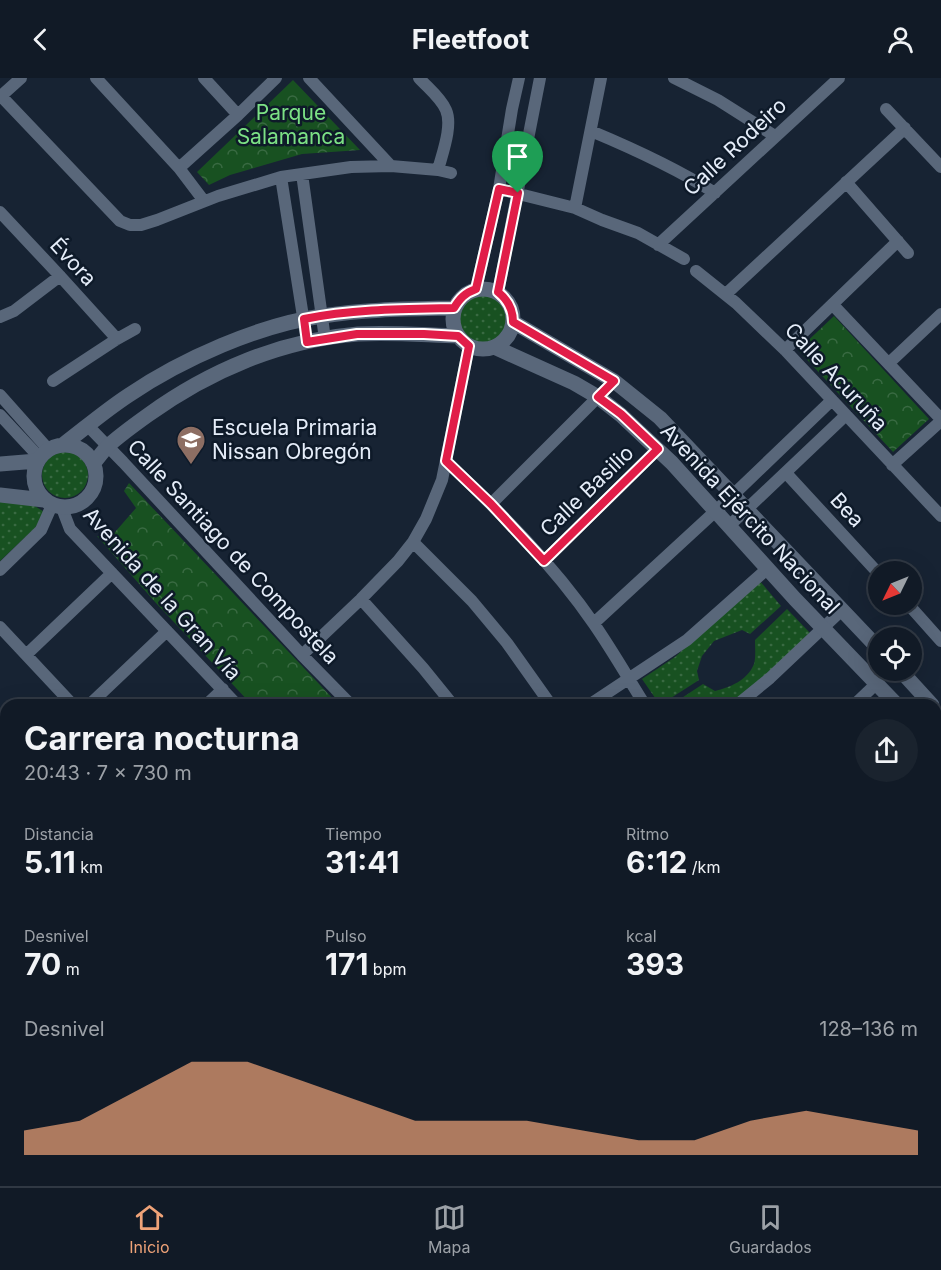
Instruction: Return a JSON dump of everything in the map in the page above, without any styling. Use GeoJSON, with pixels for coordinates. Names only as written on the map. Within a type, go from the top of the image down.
{"type":"FeatureCollection","features":[{"type":"Feature","properties":{"kind":"street"},"geometry":{"type":"LineString","coordinates":[[21,78],[1,96],[120,221],[130,225],[141,225],[157,220],[204,201],[280,177],[351,167],[391,166],[451,173]]}},
{"type":"Feature","properties":{"kind":"street"},"geometry":{"type":"LineString","coordinates":[[96,78],[179,168],[204,201]]}},
{"type":"Feature","properties":{"kind":"street"},"geometry":{"type":"LineString","coordinates":[[204,78],[238,115]]}},
{"type":"Feature","properties":{"kind":"street"},"geometry":{"type":"LineString","coordinates":[[179,168],[276,78]]}},
{"type":"Feature","properties":{"kind":"street"},"geometry":{"type":"LineString","coordinates":[[309,78],[391,166]]}},
{"type":"Feature","properties":{"kind":"street"},"geometry":{"type":"LineString","coordinates":[[419,78],[442,103],[447,112],[447,133],[438,170]]}},
{"type":"Feature","properties":{"kind":"street"},"geometry":{"type":"LineString","coordinates":[[476,289],[499,189],[519,78]]}},
{"type":"Feature","properties":{"kind":"street"},"geometry":{"type":"LineString","coordinates":[[498,292],[540,78]]}},
{"type":"Feature","properties":{"kind":"street"},"geometry":{"type":"LineString","coordinates":[[575,208],[601,78]]}},
{"type":"Feature","properties":{"kind":"street"},"geometry":{"type":"LineString","coordinates":[[674,78],[718,100],[775,136]]}},
{"type":"Feature","properties":{"kind":"street","name":"Calle Rodeiro"},"geometry":{"type":"LineString","coordinates":[[658,245],[839,78]]}},
{"type":"Feature","properties":{"kind":"street"},"geometry":{"type":"LineString","coordinates":[[886,109],[941,167]]}},
{"type":"Feature","properties":{"kind":"street"},"geometry":{"type":"LineString","coordinates":[[726,294],[905,128]]}},
{"type":"Feature","properties":{"kind":"street"},"geometry":{"type":"LineString","coordinates":[[591,131],[674,168],[715,193]]}},
{"type":"Feature","properties":{"kind":"street"},"geometry":{"type":"LineString","coordinates":[[302,174],[325,339]]}},
{"type":"Feature","properties":{"kind":"street"},"geometry":{"type":"LineString","coordinates":[[280,177],[307,342]]}},
{"type":"Feature","properties":{"kind":"street"},"geometry":{"type":"LineString","coordinates":[[846,182],[908,252]]}},
{"type":"Feature","properties":{"kind":"street"},"geometry":{"type":"LineString","coordinates":[[499,189],[575,208],[638,233],[684,259]]}},
{"type":"Feature","properties":{"kind":"street","name":"Évora"},"geometry":{"type":"LineString","coordinates":[[0,212],[117,339]]}},
{"type":"Feature","properties":{"kind":"street"},"geometry":{"type":"LineString","coordinates":[[785,350],[898,241]]}},
{"type":"Feature","properties":{"kind":"street","name":"Calle Acuruña"},"geometry":{"type":"LineString","coordinates":[[696,271],[726,294],[785,350],[941,516]]}},
{"type":"Feature","properties":{"kind":"street"},"geometry":{"type":"LineString","coordinates":[[0,317],[14,311],[60,276]]}},
{"type":"Feature","properties":{"kind":"street"},"geometry":{"type":"LineString","coordinates":[[94,464],[108,446],[168,401],[244,361],[274,350],[357,334],[402,334],[464,341],[482,349],[494,347],[507,337],[513,322],[511,308],[504,297],[491,289],[476,289],[467,292],[454,308],[452,322],[464,341],[442,480],[426,519],[413,542],[398,561],[302,655]]}},
{"type":"Feature","properties":{"kind":"street"},"geometry":{"type":"LineString","coordinates":[[833,305],[941,420],[892,465]]}},
{"type":"Feature","properties":{"kind":"street"},"geometry":{"type":"LineString","coordinates":[[0,464],[41,456],[64,444],[129,394],[192,359],[264,330],[322,315],[454,308]]}},
{"type":"Feature","properties":{"kind":"street"},"geometry":{"type":"LineString","coordinates":[[889,363],[941,314]]}},
{"type":"Feature","properties":{"kind":"street","name":"Avenida Ejército Nacional"},"geometry":{"type":"LineString","coordinates":[[513,322],[614,381],[660,418],[868,637]]}},
{"type":"Feature","properties":{"kind":"street"},"geometry":{"type":"LineString","coordinates":[[53,381],[135,329]]}},
{"type":"Feature","properties":{"kind":"street","name":"Avenida Ejército Nacional"},"geometry":{"type":"LineString","coordinates":[[494,347],[574,383],[621,414],[658,449],[767,569],[891,699]]}},
{"type":"Feature","properties":{"kind":"street"},"geometry":{"type":"LineString","coordinates":[[491,504],[614,381]]}},
{"type":"Feature","properties":{"kind":"street"},"geometry":{"type":"LineString","coordinates":[[0,395],[41,456]]}},
{"type":"Feature","properties":{"kind":"street"},"geometry":{"type":"LineString","coordinates":[[594,623],[832,400]]}},
{"type":"Feature","properties":{"kind":"street"},"geometry":{"type":"LineString","coordinates":[[0,415],[41,456]]}},
{"type":"Feature","properties":{"kind":"street"},"geometry":{"type":"LineString","coordinates":[[729,526],[846,415]]}},
{"type":"Feature","properties":{"kind":"street","name":"Calle Santiago de Compostela"},"geometry":{"type":"LineString","coordinates":[[88,426],[345,699]]}},
{"type":"Feature","properties":{"kind":"street"},"geometry":{"type":"LineString","coordinates":[[0,495],[73,507],[83,502],[91,494],[95,485],[94,464],[87,453],[76,446],[64,444]]}},
{"type":"Feature","properties":{"kind":"street","name":"Calle Basilio"},"geometry":{"type":"LineString","coordinates":[[544,561],[658,449]]}},
{"type":"Feature","properties":{"kind":"street"},"geometry":{"type":"LineString","coordinates":[[41,456],[33,471],[33,482],[37,492],[53,504]]}},
{"type":"Feature","properties":{"kind":"street"},"geometry":{"type":"LineString","coordinates":[[446,461],[491,504],[544,561],[594,623],[641,699]]}},
{"type":"Feature","properties":{"kind":"street","name":"Bea"},"geometry":{"type":"LineString","coordinates":[[786,473],[868,562]]}},
{"type":"Feature","properties":{"kind":"street"},"geometry":{"type":"LineString","coordinates":[[0,570],[41,530],[53,504]]}},
{"type":"Feature","properties":{"kind":"street","name":"Avenida de la Gran Vía"},"geometry":{"type":"LineString","coordinates":[[53,504],[70,528],[232,699]]}},
{"type":"Feature","properties":{"kind":"street"},"geometry":{"type":"LineString","coordinates":[[413,542],[484,615],[547,699]]}},
{"type":"Feature","properties":{"kind":"street"},"geometry":{"type":"LineString","coordinates":[[598,699],[687,640],[767,569]]}},
{"type":"Feature","properties":{"kind":"street"},"geometry":{"type":"LineString","coordinates":[[27,654],[112,573]]}},
{"type":"Feature","properties":{"kind":"street"},"geometry":{"type":"LineString","coordinates":[[361,599],[448,699]]}},
{"type":"Feature","properties":{"kind":"street"},"geometry":{"type":"LineString","coordinates":[[744,699],[842,610]]}},
{"type":"Feature","properties":{"kind":"street"},"geometry":{"type":"LineString","coordinates":[[918,615],[941,640]]}},
{"type":"Feature","properties":{"kind":"street"},"geometry":{"type":"LineString","coordinates":[[0,627],[68,699]]}},
{"type":"Feature","properties":{"kind":"street"},"geometry":{"type":"LineString","coordinates":[[94,699],[167,631]]}},
{"type":"Feature","properties":{"kind":"street"},"geometry":{"type":"LineString","coordinates":[[910,681],[927,699]]}},
{"type":"Feature","properties":{"kind":"street"},"geometry":{"type":"LineString","coordinates":[[860,699],[876,684]]}},
{"type":"Feature","properties":{"kind":"street"},"geometry":{"type":"LineString","coordinates":[[212,699],[223,689]]}},
{"type":"Feature","properties":{"kind":"green space","name":"Parque Salamanca"},"geometry":{"type":"Polygon","coordinates":[[[293,80],[360,150],[302,154],[230,175],[209,185],[197,172],[293,80]]]}},
{"type":"Feature","properties":{"kind":"green space"},"geometry":{"type":"Polygon","coordinates":[[[484,293],[498,297],[505,304],[509,318],[505,332],[498,339],[484,343],[470,339],[463,332],[459,318],[463,304],[470,297],[484,293]]]}},
{"type":"Feature","properties":{"kind":"green space"},"geometry":{"type":"Polygon","coordinates":[[[834,316],[929,419],[893,452],[798,350],[834,316]]]}},
{"type":"Feature","properties":{"kind":"green space"},"geometry":{"type":"Polygon","coordinates":[[[65,452],[81,459],[88,475],[81,491],[65,498],[49,491],[42,475],[49,459],[65,452]]]}},
{"type":"Feature","properties":{"kind":"green space"},"geometry":{"type":"Polygon","coordinates":[[[129,483],[333,699],[246,699],[155,602],[97,536],[109,539],[136,508],[124,491],[129,483]]]}},
{"type":"Feature","properties":{"kind":"green space"},"geometry":{"type":"Polygon","coordinates":[[[0,502],[30,503],[46,513],[35,528],[0,561],[0,502]]]}},
{"type":"Feature","properties":{"kind":"green space"},"geometry":{"type":"Polygon","coordinates":[[[759,580],[781,606],[750,634],[742,630],[714,641],[702,656],[697,671],[699,680],[669,699],[656,699],[642,679],[675,657],[759,580]]]}},
{"type":"Feature","properties":{"kind":"green space"},"geometry":{"type":"Polygon","coordinates":[[[787,609],[811,634],[737,699],[680,699],[703,684],[715,691],[743,679],[754,664],[755,640],[787,609]]]}},
{"type":"Feature","properties":{"kind":"place","name":"Escuela Primaria Nissan Obregón"},"geometry":{"type":"Point","coordinates":[191,466]}},
{"type":"Feature","properties":{"kind":"route"},"geometry":{"type":"LineString","coordinates":[[499,189],[518,193],[498,292],[511,308],[513,322],[614,381],[598,397],[621,414],[658,449],[544,561],[491,504],[446,461],[469,346],[458,336],[424,334],[357,334],[307,342],[304,319],[365,311],[454,308],[467,292],[476,289],[499,189]]}}]}
